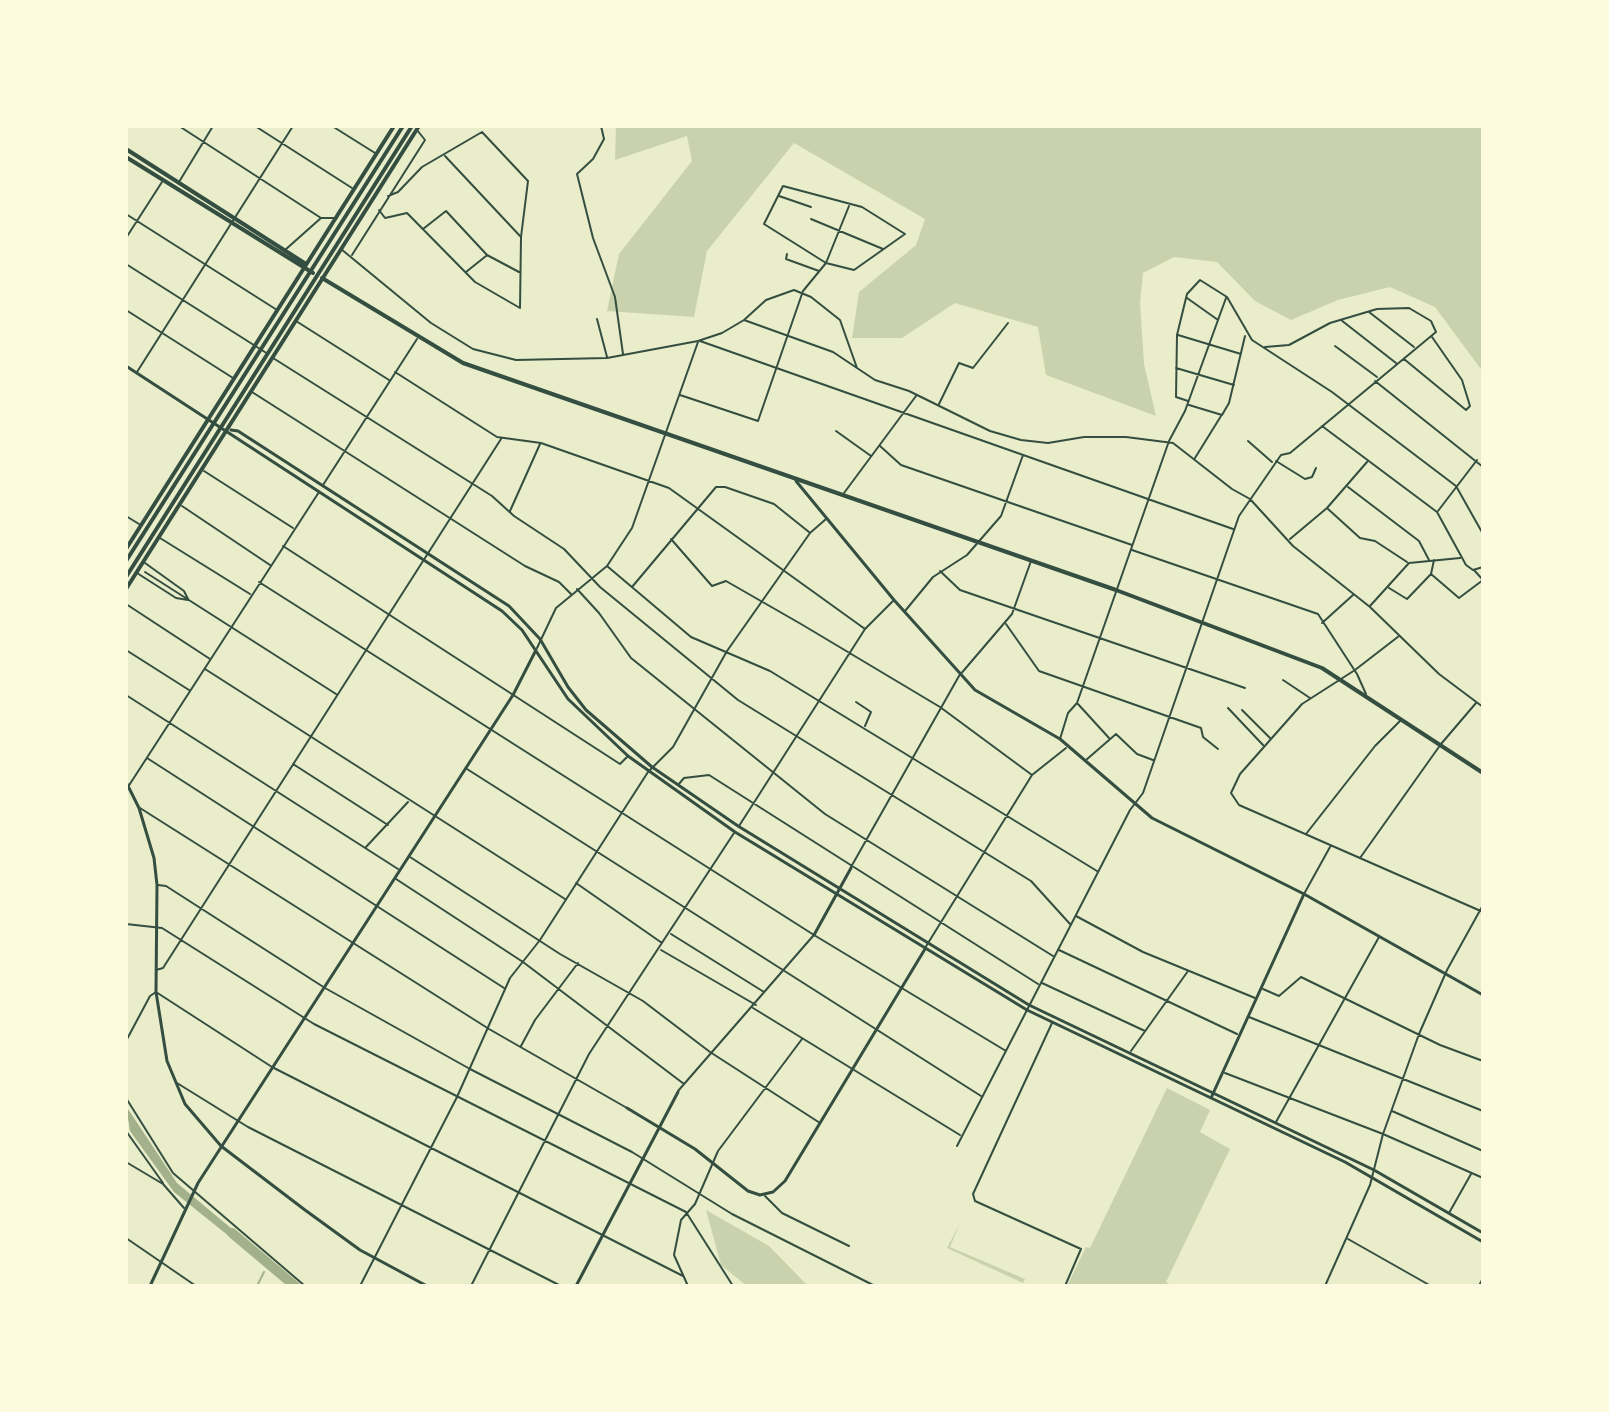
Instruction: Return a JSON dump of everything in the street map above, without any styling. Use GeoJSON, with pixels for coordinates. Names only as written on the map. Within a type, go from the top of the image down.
{"type":"FeatureCollection","features":[{"type":"Feature","properties":{"kind":"main road"},"geometry":{"type":"LineString","coordinates":[[126,549],[394,126]]}},
{"type":"Feature","properties":{"kind":"main road"},"geometry":{"type":"LineString","coordinates":[[126,561],[403,126]]}},
{"type":"Feature","properties":{"kind":"main road"},"geometry":{"type":"LineString","coordinates":[[126,589],[416,127]]}},
{"type":"Feature","properties":{"kind":"main road"},"geometry":{"type":"LineString","coordinates":[[126,577],[416,127]]}},
{"type":"Feature","properties":{"kind":"main road"},"geometry":{"type":"LineString","coordinates":[[126,149],[322,278],[463,363],[664,436],[1202,621],[1342,678],[1483,773]]}},
{"type":"Feature","properties":{"kind":"main road"},"geometry":{"type":"LineString","coordinates":[[126,157],[285,250],[305,266]]}},
{"type":"Feature","properties":{"kind":"street"},"geometry":{"type":"LineString","coordinates":[[179,126],[321,218],[335,218]]}},
{"type":"Feature","properties":{"kind":"street"},"geometry":{"type":"LineString","coordinates":[[178,183],[213,126]]}},
{"type":"Feature","properties":{"kind":"street"},"geometry":{"type":"LineString","coordinates":[[255,126],[354,189]]}},
{"type":"Feature","properties":{"kind":"street"},"geometry":{"type":"LineString","coordinates":[[137,373],[293,126]]}},
{"type":"Feature","properties":{"kind":"street"},"geometry":{"type":"LineString","coordinates":[[332,126],[376,154]]}},
{"type":"Feature","properties":{"kind":"street"},"geometry":{"type":"LineString","coordinates":[[601,126],[604,139],[593,159],[577,174],[593,238],[615,297],[623,355]]}},
{"type":"Feature","properties":{"kind":"street"},"geometry":{"type":"LineString","coordinates":[[351,256],[425,140],[416,127]]}},
{"type":"Feature","properties":{"kind":"street"},"geometry":{"type":"LineString","coordinates":[[379,210],[385,218],[407,213],[465,273],[520,308],[521,237],[528,181],[482,132],[443,154],[388,196]]}},
{"type":"Feature","properties":{"kind":"street"},"geometry":{"type":"LineString","coordinates":[[443,154],[521,237]]}},
{"type":"Feature","properties":{"kind":"street"},"geometry":{"type":"LineString","coordinates":[[126,238],[163,181]]}},
{"type":"Feature","properties":{"kind":"street"},"geometry":{"type":"LineString","coordinates":[[783,186],[862,207],[905,234],[854,270],[826,263],[764,224],[778,196],[783,186]]}},
{"type":"Feature","properties":{"kind":"street"},"geometry":{"type":"LineString","coordinates":[[778,196],[811,207]]}},
{"type":"Feature","properties":{"kind":"street"},"geometry":{"type":"LineString","coordinates":[[679,394],[758,421],[803,291],[826,263],[850,204]]}},
{"type":"Feature","properties":{"kind":"street"},"geometry":{"type":"LineString","coordinates":[[423,230],[446,211],[487,255],[521,273]]}},
{"type":"Feature","properties":{"kind":"street"},"geometry":{"type":"LineString","coordinates":[[126,214],[278,311]]}},
{"type":"Feature","properties":{"kind":"street"},"geometry":{"type":"LineString","coordinates":[[285,250],[321,218]]}},
{"type":"Feature","properties":{"kind":"street"},"geometry":{"type":"LineString","coordinates":[[811,219],[883,250]]}},
{"type":"Feature","properties":{"kind":"street"},"geometry":{"type":"LineString","coordinates":[[340,249],[431,323],[473,349],[516,360],[607,358],[698,341],[722,333],[744,320],[766,300],[790,290],[803,291],[840,320],[858,369]]}},
{"type":"Feature","properties":{"kind":"street"},"geometry":{"type":"LineString","coordinates":[[787,254],[786,259],[820,272]]}},
{"type":"Feature","properties":{"kind":"street"},"geometry":{"type":"LineString","coordinates":[[465,273],[487,255]]}},
{"type":"Feature","properties":{"kind":"street"},"geometry":{"type":"LineString","coordinates":[[126,264],[473,483],[564,549],[591,579],[709,678],[796,736],[1031,881],[1070,924]]}},
{"type":"Feature","properties":{"kind":"street"},"geometry":{"type":"LineString","coordinates":[[1222,415],[1176,397],[1177,335],[1186,297],[1196,280],[1205,281],[1227,297],[1246,334],[1456,486],[1483,534]]}},
{"type":"Feature","properties":{"kind":"street"},"geometry":{"type":"LineString","coordinates":[[1186,297],[1218,320]]}},
{"type":"Feature","properties":{"kind":"street"},"geometry":{"type":"LineString","coordinates":[[1060,739],[1068,713],[1077,703],[1169,441],[1187,403],[1227,297]]}},
{"type":"Feature","properties":{"kind":"street"},"geometry":{"type":"LineString","coordinates":[[957,1146],[1053,956],[1133,806],[1143,793],[1234,529],[1250,499],[1274,462],[1290,453],[1345,404],[1436,332],[1431,321],[1409,308],[1369,311],[1341,319],[1289,345],[1265,347]]}},
{"type":"Feature","properties":{"kind":"street"},"geometry":{"type":"LineString","coordinates":[[126,310],[234,379]]}},
{"type":"Feature","properties":{"kind":"street"},"geometry":{"type":"LineString","coordinates":[[1369,311],[1415,348]]}},
{"type":"Feature","properties":{"kind":"street"},"geometry":{"type":"LineString","coordinates":[[597,319],[607,358]]}},
{"type":"Feature","properties":{"kind":"street"},"geometry":{"type":"LineString","coordinates":[[1341,319],[1396,363]]}},
{"type":"Feature","properties":{"kind":"street"},"geometry":{"type":"LineString","coordinates":[[294,320],[390,381]]}},
{"type":"Feature","properties":{"kind":"street"},"geometry":{"type":"LineString","coordinates":[[744,320],[833,352],[875,380],[917,395],[990,431],[1029,442],[1103,436],[1169,441],[1250,499],[1289,540],[1370,607],[1439,674],[1483,707]]}},
{"type":"Feature","properties":{"kind":"street"},"geometry":{"type":"LineString","coordinates":[[938,405],[959,363],[973,368],[1008,323]]}},
{"type":"Feature","properties":{"kind":"street"},"geometry":{"type":"LineString","coordinates":[[1195,459],[1222,415],[1234,385],[1246,334]]}},
{"type":"Feature","properties":{"kind":"street"},"geometry":{"type":"LineString","coordinates":[[1177,335],[1241,354]]}},
{"type":"Feature","properties":{"kind":"street"},"geometry":{"type":"LineString","coordinates":[[1403,358],[1466,410],[1470,406],[1462,380],[1431,336]]}},
{"type":"Feature","properties":{"kind":"street"},"geometry":{"type":"LineString","coordinates":[[323,486],[418,338]]}},
{"type":"Feature","properties":{"kind":"street"},"geometry":{"type":"LineString","coordinates":[[698,341],[1234,529]]}},
{"type":"Feature","properties":{"kind":"street"},"geometry":{"type":"LineString","coordinates":[[150,1286],[192,1193],[513,695],[556,608],[607,566],[632,528],[698,341]]}},
{"type":"Feature","properties":{"kind":"street"},"geometry":{"type":"LineString","coordinates":[[1335,346],[1483,467]]}},
{"type":"Feature","properties":{"kind":"street"},"geometry":{"type":"LineString","coordinates":[[126,366],[502,611],[536,650],[568,699],[628,756],[735,832],[925,949],[1028,1007],[1374,1170],[1483,1233]]}},
{"type":"Feature","properties":{"kind":"street"},"geometry":{"type":"LineString","coordinates":[[1175,367],[1196,377],[1234,385]]}},
{"type":"Feature","properties":{"kind":"street"},"geometry":{"type":"LineString","coordinates":[[395,372],[501,439],[541,443],[669,488],[865,629]]}},
{"type":"Feature","properties":{"kind":"street"},"geometry":{"type":"LineString","coordinates":[[250,391],[525,566],[559,582],[571,594]]}},
{"type":"Feature","properties":{"kind":"street"},"geometry":{"type":"LineString","coordinates":[[842,496],[917,395]]}},
{"type":"Feature","properties":{"kind":"street"},"geometry":{"type":"LineString","coordinates":[[1321,426],[1437,512],[1461,558],[1483,580],[1459,598],[1431,574]]}},
{"type":"Feature","properties":{"kind":"street"},"geometry":{"type":"LineString","coordinates":[[227,430],[238,431],[509,606],[540,639],[574,696],[652,767],[738,826],[1052,1022],[1372,1177],[1483,1242]]}},
{"type":"Feature","properties":{"kind":"street"},"geometry":{"type":"LineString","coordinates":[[836,431],[872,456]]}},
{"type":"Feature","properties":{"kind":"street"},"geometry":{"type":"LineString","coordinates":[[156,970],[163,968],[199,907],[501,439]]}},
{"type":"Feature","properties":{"kind":"street"},"geometry":{"type":"LineString","coordinates":[[1248,441],[1274,462],[1305,479],[1312,477],[1316,468]]}},
{"type":"Feature","properties":{"kind":"street"},"geometry":{"type":"LineString","coordinates":[[509,512],[541,443]]}},
{"type":"Feature","properties":{"kind":"street"},"geometry":{"type":"LineString","coordinates":[[880,446],[901,465],[1318,614],[1355,670],[1366,694]]}},
{"type":"Feature","properties":{"kind":"street"},"geometry":{"type":"LineString","coordinates":[[904,612],[940,571],[967,555],[1001,516],[1023,455]]}},
{"type":"Feature","properties":{"kind":"street"},"geometry":{"type":"LineString","coordinates":[[1437,512],[1477,460]]}},
{"type":"Feature","properties":{"kind":"street"},"geometry":{"type":"LineString","coordinates":[[1289,540],[1327,508],[1368,461]]}},
{"type":"Feature","properties":{"kind":"street"},"geometry":{"type":"LineString","coordinates":[[202,470],[294,529]]}},
{"type":"Feature","properties":{"kind":"street"},"geometry":{"type":"LineString","coordinates":[[796,481],[904,612],[959,676],[975,690],[1060,739],[1133,806],[1304,894],[1483,995]]}},
{"type":"Feature","properties":{"kind":"street"},"geometry":{"type":"LineString","coordinates":[[1347,486],[1419,541],[1429,560]]}},
{"type":"Feature","properties":{"kind":"street"},"geometry":{"type":"LineString","coordinates":[[632,587],[711,490],[725,487],[774,504],[810,533]]}},
{"type":"Feature","properties":{"kind":"street"},"geometry":{"type":"LineString","coordinates":[[320,491],[127,786],[139,808],[150,840],[157,885],[156,992],[167,1061],[193,1116],[221,1146],[373,1258],[427,1286]]}},
{"type":"Feature","properties":{"kind":"street"},"geometry":{"type":"LineString","coordinates":[[181,505],[271,565]]}},
{"type":"Feature","properties":{"kind":"street"},"geometry":{"type":"LineString","coordinates":[[1327,508],[1360,538],[1375,541],[1409,563]]}},
{"type":"Feature","properties":{"kind":"street"},"geometry":{"type":"LineString","coordinates":[[126,516],[141,525]]}},
{"type":"Feature","properties":{"kind":"street"},"geometry":{"type":"LineString","coordinates":[[360,1286],[457,1097],[505,988],[540,940],[648,772],[673,747],[709,678],[727,651],[810,533],[826,518]]}},
{"type":"Feature","properties":{"kind":"street"},"geometry":{"type":"LineString","coordinates":[[160,538],[251,595]]}},
{"type":"Feature","properties":{"kind":"street"},"geometry":{"type":"LineString","coordinates":[[671,539],[712,586],[726,581],[940,707],[1032,775]]}},
{"type":"Feature","properties":{"kind":"street"},"geometry":{"type":"LineString","coordinates":[[283,546],[620,764],[628,756]]}},
{"type":"Feature","properties":{"kind":"street"},"geometry":{"type":"LineString","coordinates":[[1370,607],[1409,563],[1461,558]]}},
{"type":"Feature","properties":{"kind":"street"},"geometry":{"type":"LineString","coordinates":[[1387,587],[1407,599],[1431,574],[1434,559]]}},
{"type":"Feature","properties":{"kind":"street"},"geometry":{"type":"LineString","coordinates":[[576,1286],[657,1126],[678,1092],[814,935],[940,707],[959,676],[1005,623],[1014,608],[1031,561]]}},
{"type":"Feature","properties":{"kind":"street"},"geometry":{"type":"LineString","coordinates":[[144,562],[184,591],[189,600]]}},
{"type":"Feature","properties":{"kind":"street"},"geometry":{"type":"LineString","coordinates":[[607,566],[691,637],[727,651],[820,699],[1098,871]]}},
{"type":"Feature","properties":{"kind":"street"},"geometry":{"type":"LineString","coordinates":[[1473,570],[1483,567]]}},
{"type":"Feature","properties":{"kind":"street"},"geometry":{"type":"LineString","coordinates":[[940,571],[960,590],[1245,688]]}},
{"type":"Feature","properties":{"kind":"street"},"geometry":{"type":"LineString","coordinates":[[137,572],[176,598],[189,600]]}},
{"type":"Feature","properties":{"kind":"street"},"geometry":{"type":"LineString","coordinates":[[145,572],[337,695]]}},
{"type":"Feature","properties":{"kind":"street"},"geometry":{"type":"LineString","coordinates":[[259,582],[814,935],[1006,1051]]}},
{"type":"Feature","properties":{"kind":"street"},"geometry":{"type":"LineString","coordinates":[[577,589],[599,613],[625,653],[772,773],[865,841],[1053,956]]}},
{"type":"Feature","properties":{"kind":"street"},"geometry":{"type":"LineString","coordinates":[[1322,623],[1354,595]]}},
{"type":"Feature","properties":{"kind":"street"},"geometry":{"type":"LineString","coordinates":[[738,826],[865,629],[894,600]]}},
{"type":"Feature","properties":{"kind":"street"},"geometry":{"type":"LineString","coordinates":[[126,604],[211,660]]}},
{"type":"Feature","properties":{"kind":"street"},"geometry":{"type":"LineString","coordinates":[[1005,623],[1039,671],[1201,728],[1203,737],[1218,749]]}},
{"type":"Feature","properties":{"kind":"street"},"geometry":{"type":"LineString","coordinates":[[1400,635],[1355,670],[1311,698],[1264,746],[1233,783],[1231,793],[1234,800],[1305,835],[1481,911]]}},
{"type":"Feature","properties":{"kind":"street"},"geometry":{"type":"LineString","coordinates":[[126,650],[190,691]]}},
{"type":"Feature","properties":{"kind":"street"},"geometry":{"type":"LineString","coordinates":[[205,669],[566,900]]}},
{"type":"Feature","properties":{"kind":"street"},"geometry":{"type":"LineString","coordinates":[[1283,680],[1311,698]]}},
{"type":"Feature","properties":{"kind":"street"},"geometry":{"type":"LineString","coordinates":[[126,695],[401,871]]}},
{"type":"Feature","properties":{"kind":"street"},"geometry":{"type":"LineString","coordinates":[[856,702],[871,712],[864,727]]}},
{"type":"Feature","properties":{"kind":"street"},"geometry":{"type":"LineString","coordinates":[[1360,859],[1441,744],[1477,702]]}},
{"type":"Feature","properties":{"kind":"street"},"geometry":{"type":"LineString","coordinates":[[1077,703],[1111,739]]}},
{"type":"Feature","properties":{"kind":"street"},"geometry":{"type":"LineString","coordinates":[[1228,708],[1264,746]]}},
{"type":"Feature","properties":{"kind":"street"},"geometry":{"type":"LineString","coordinates":[[1242,710],[1271,738]]}},
{"type":"Feature","properties":{"kind":"street"},"geometry":{"type":"LineString","coordinates":[[1305,835],[1375,746],[1393,731],[1402,718]]}},
{"type":"Feature","properties":{"kind":"street"},"geometry":{"type":"LineString","coordinates":[[1085,761],[1118,735],[1137,754],[1154,760]]}},
{"type":"Feature","properties":{"kind":"street"},"geometry":{"type":"LineString","coordinates":[[765,1195],[785,1181],[1032,775],[1066,748]]}},
{"type":"Feature","properties":{"kind":"street"},"geometry":{"type":"LineString","coordinates":[[147,758],[505,988]]}},
{"type":"Feature","properties":{"kind":"street"},"geometry":{"type":"LineString","coordinates":[[292,763],[388,825]]}},
{"type":"Feature","properties":{"kind":"street"},"geometry":{"type":"LineString","coordinates":[[466,769],[982,1097]]}},
{"type":"Feature","properties":{"kind":"street"},"geometry":{"type":"LineString","coordinates":[[678,785],[684,778],[709,775],[940,925],[1040,984],[1145,1031]]}},
{"type":"Feature","properties":{"kind":"street"},"geometry":{"type":"LineString","coordinates":[[366,848],[410,801]]}},
{"type":"Feature","properties":{"kind":"street"},"geometry":{"type":"LineString","coordinates":[[139,808],[148,810],[489,1029],[657,1126],[713,1163],[748,1191],[765,1195],[782,1213],[849,1246]]}},
{"type":"Feature","properties":{"kind":"street"},"geometry":{"type":"LineString","coordinates":[[471,1286],[576,1078],[628,993],[660,950],[735,832]]}},
{"type":"Feature","properties":{"kind":"street"},"geometry":{"type":"LineString","coordinates":[[1211,1098],[1304,894],[1330,846]]}},
{"type":"Feature","properties":{"kind":"street"},"geometry":{"type":"LineString","coordinates":[[410,856],[628,993],[710,1052],[821,1124]]}},
{"type":"Feature","properties":{"kind":"street"},"geometry":{"type":"LineString","coordinates":[[396,879],[523,962],[684,1084]]}},
{"type":"Feature","properties":{"kind":"street"},"geometry":{"type":"LineString","coordinates":[[576,883],[663,944]]}},
{"type":"Feature","properties":{"kind":"street"},"geometry":{"type":"LineString","coordinates":[[157,885],[166,886],[325,988],[470,1069],[642,1158],[699,1195],[875,1286]]}},
{"type":"Feature","properties":{"kind":"street"},"geometry":{"type":"LineString","coordinates":[[1325,1286],[1372,1177],[1383,1134],[1419,1034],[1448,975],[1447,970],[1483,905]]}},
{"type":"Feature","properties":{"kind":"street"},"geometry":{"type":"LineString","coordinates":[[1075,916],[1143,952],[1257,999]]}},
{"type":"Feature","properties":{"kind":"street"},"geometry":{"type":"LineString","coordinates":[[126,924],[158,926],[303,1018],[686,1212],[733,1286]]}},
{"type":"Feature","properties":{"kind":"street"},"geometry":{"type":"LineString","coordinates":[[670,933],[766,993]]}},
{"type":"Feature","properties":{"kind":"street"},"geometry":{"type":"LineString","coordinates":[[1276,1122],[1348,999],[1380,936]]}},
{"type":"Feature","properties":{"kind":"street"},"geometry":{"type":"LineString","coordinates":[[1058,949],[1240,1035]]}},
{"type":"Feature","properties":{"kind":"street"},"geometry":{"type":"LineString","coordinates":[[660,950],[962,1136]]}},
{"type":"Feature","properties":{"kind":"street"},"geometry":{"type":"LineString","coordinates":[[521,1047],[578,963]]}},
{"type":"Feature","properties":{"kind":"street"},"geometry":{"type":"LineString","coordinates":[[1129,1053],[1189,971]]}},
{"type":"Feature","properties":{"kind":"street"},"geometry":{"type":"LineString","coordinates":[[1262,988],[1279,996],[1301,977],[1483,1061]]}},
{"type":"Feature","properties":{"kind":"street"},"geometry":{"type":"LineString","coordinates":[[126,1041],[150,996],[156,992]]}},
{"type":"Feature","properties":{"kind":"street"},"geometry":{"type":"LineString","coordinates":[[156,992],[272,1067],[683,1276]]}},
{"type":"Feature","properties":{"kind":"street"},"geometry":{"type":"LineString","coordinates":[[1248,1017],[1403,1076],[1483,1111]]}},
{"type":"Feature","properties":{"kind":"street"},"geometry":{"type":"LineString","coordinates":[[1052,1022],[973,1194],[975,1201],[1081,1249],[1065,1286]]}},
{"type":"Feature","properties":{"kind":"street"},"geometry":{"type":"LineString","coordinates":[[688,1286],[674,1255],[674,1242],[686,1212],[699,1195],[713,1163],[802,1039]]}},
{"type":"Feature","properties":{"kind":"street"},"geometry":{"type":"LineString","coordinates":[[1223,1072],[1383,1134],[1483,1178]]}},
{"type":"Feature","properties":{"kind":"street"},"geometry":{"type":"LineString","coordinates":[[174,1081],[238,1121],[561,1286]]}},
{"type":"Feature","properties":{"kind":"street"},"geometry":{"type":"LineString","coordinates":[[126,1098],[158,1152],[192,1193],[305,1286]]}},
{"type":"Feature","properties":{"kind":"street"},"geometry":{"type":"LineString","coordinates":[[1391,1110],[1482,1150],[1483,1144]]}},
{"type":"Feature","properties":{"kind":"street"},"geometry":{"type":"LineString","coordinates":[[126,1131],[163,1184],[185,1207]]}},
{"type":"Feature","properties":{"kind":"street"},"geometry":{"type":"LineString","coordinates":[[126,1162],[163,1184]]}},
{"type":"Feature","properties":{"kind":"street"},"geometry":{"type":"LineString","coordinates":[[1449,1213],[1472,1173]]}},
{"type":"Feature","properties":{"kind":"street"},"geometry":{"type":"LineString","coordinates":[[126,1238],[196,1286]]}},
{"type":"Feature","properties":{"kind":"street"},"geometry":{"type":"LineString","coordinates":[[1347,1239],[1431,1286]]}},
{"type":"Feature","properties":{"kind":"street"},"geometry":{"type":"LineString","coordinates":[[1479,1286],[1483,1278]]}},
{"type":"Feature","properties":{"kind":"shaded area"},"geometry":{"type":"Polygon","coordinates":[[[616,126],[1483,126],[1483,372],[1435,307],[1390,287],[1338,300],[1291,320],[1255,301],[1217,262],[1174,257],[1143,273],[1140,303],[1144,364],[1156,416],[1046,375],[1038,327],[955,303],[902,338],[852,338],[859,292],[916,245],[925,219],[794,143],[707,251],[694,317],[607,311],[619,254],[692,161],[687,136],[615,160],[616,126]]]}},
{"type":"Feature","properties":{"kind":"shaded area"},"geometry":{"type":"Polygon","coordinates":[[[1167,1088],[1210,1110],[1200,1132],[1230,1149],[1166,1282],[1172,1286],[1067,1286],[1086,1247],[1090,1248],[1167,1088]]]}},
{"type":"Feature","properties":{"kind":"shaded area"},"geometry":{"type":"Polygon","coordinates":[[[126,1106],[177,1183],[244,1239],[240,1245],[174,1192],[130,1131],[126,1106]]]}},
{"type":"Feature","properties":{"kind":"shaded area"},"geometry":{"type":"Polygon","coordinates":[[[706,1210],[769,1246],[808,1286],[747,1286],[721,1265],[706,1210]]]}},
{"type":"Feature","properties":{"kind":"shaded area"},"geometry":{"type":"Polygon","coordinates":[[[960,1223],[950,1247],[1025,1279],[1023,1283],[947,1248],[960,1223]]]}},
{"type":"Feature","properties":{"kind":"waterway"},"geometry":{"type":"LineString","coordinates":[[232,1233],[295,1286]]}},
{"type":"Feature","properties":{"kind":"waterway"},"geometry":{"type":"LineString","coordinates":[[257,1286],[264,1272]]}}]}
